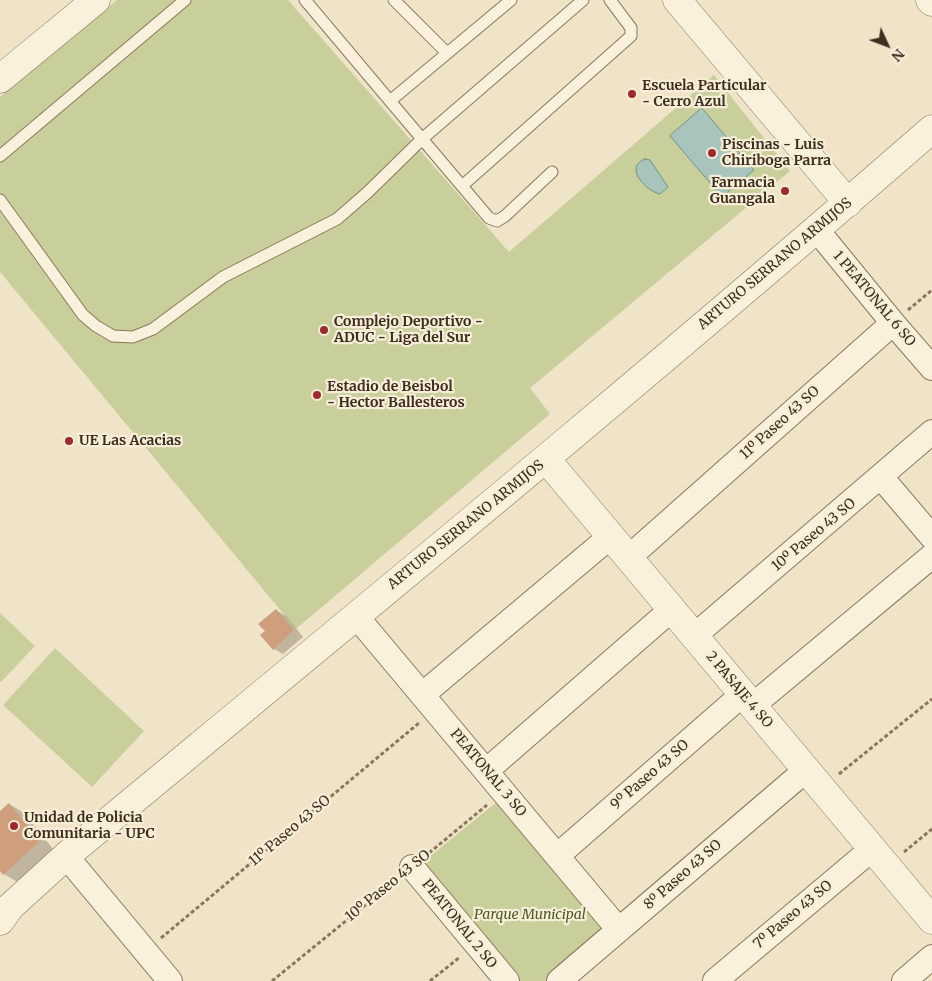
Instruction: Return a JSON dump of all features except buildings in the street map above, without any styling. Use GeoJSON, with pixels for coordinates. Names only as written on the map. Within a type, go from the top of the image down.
{"type":"FeatureCollection","features":[{"type":"Feature","properties":{"kind":"street"},"geometry":{"type":"LineString","coordinates":[[2,74],[96,0]]}},
{"type":"Feature","properties":{"kind":"street"},"geometry":{"type":"LineString","coordinates":[[677,0],[848,203]]}},
{"type":"Feature","properties":{"kind":"street","name":"ARTURO SERRANO ARMIJOS"},"geometry":{"type":"LineString","coordinates":[[0,921],[10,907],[66,856],[546,459],[848,203],[932,129]]}},
{"type":"Feature","properties":{"kind":"street","name":"1 PEATONAL 6 SO"},"geometry":{"type":"LineString","coordinates":[[816,230],[932,368]]}},
{"type":"Feature","properties":{"kind":"street","name":"11º Paseo 43 SO"},"geometry":{"type":"LineString","coordinates":[[628,558],[893,323]]}},
{"type":"Feature","properties":{"kind":"street","name":"10º Paseo 43 SO"},"geometry":{"type":"LineString","coordinates":[[694,636],[932,432]]}},
{"type":"Feature","properties":{"kind":"street","name":"2 PASAJE 4 SO"},"geometry":{"type":"LineString","coordinates":[[546,459],[932,920]]}},
{"type":"Feature","properties":{"kind":"street"},"geometry":{"type":"LineString","coordinates":[[881,477],[932,537]]}},
{"type":"Feature","properties":{"kind":"street"},"geometry":{"type":"LineString","coordinates":[[429,703],[610,536]]}},
{"type":"Feature","properties":{"kind":"street","name":"9º Paseo 43 SO"},"geometry":{"type":"LineString","coordinates":[[557,856],[748,700],[932,556]]}},
{"type":"Feature","properties":{"kind":"street"},"geometry":{"type":"LineString","coordinates":[[486,771],[672,609]]}},
{"type":"Feature","properties":{"kind":"street","name":"PEATONAL 3 SO"},"geometry":{"type":"LineString","coordinates":[[356,616],[619,930]]}},
{"type":"Feature","properties":{"kind":"street","name":"8º Paseo 43 SO"},"geometry":{"type":"LineString","coordinates":[[559,981],[619,930],[814,779]]}},
{"type":"Feature","properties":{"kind":"street"},"geometry":{"type":"LineString","coordinates":[[66,856],[170,981]]}},
{"type":"Feature","properties":{"kind":"street","name":"7º Paseo 43 SO"},"geometry":{"type":"LineString","coordinates":[[715,981],[879,858]]}},
{"type":"Feature","properties":{"kind":"street","name":"PEATONAL 2 SO"},"geometry":{"type":"LineString","coordinates":[[412,867],[506,981]]}},
{"type":"Feature","properties":{"kind":"street"},"geometry":{"type":"LineString","coordinates":[[904,981],[932,957]]}},
{"type":"Feature","properties":{"kind":"lane"},"geometry":{"type":"LineString","coordinates":[[0,156],[185,0]]}},
{"type":"Feature","properties":{"kind":"lane"},"geometry":{"type":"LineString","coordinates":[[305,0],[489,218],[497,221],[505,216],[552,172]]}},
{"type":"Feature","properties":{"kind":"lane"},"geometry":{"type":"LineString","coordinates":[[394,0],[447,53]]}},
{"type":"Feature","properties":{"kind":"lane"},"geometry":{"type":"LineString","coordinates":[[390,102],[511,0]]}},
{"type":"Feature","properties":{"kind":"lane"},"geometry":{"type":"LineString","coordinates":[[0,200],[83,315],[112,336],[133,337],[153,329],[223,277],[337,219],[368,192],[422,139],[583,0]]}},
{"type":"Feature","properties":{"kind":"lane"},"geometry":{"type":"LineString","coordinates":[[462,186],[631,36],[631,28],[610,0]]}},
{"type":"Feature","properties":{"kind":"path"},"geometry":{"type":"LineString","coordinates":[[893,323],[932,290]]}},
{"type":"Feature","properties":{"kind":"path"},"geometry":{"type":"LineString","coordinates":[[814,779],[932,699]]}},
{"type":"Feature","properties":{"kind":"path","name":"11º Paseo 43 SO"},"geometry":{"type":"LineString","coordinates":[[145,951],[429,703]]}},
{"type":"Feature","properties":{"kind":"path","name":"10º Paseo 43 SO"},"geometry":{"type":"LineString","coordinates":[[272,981],[503,792]]}},
{"type":"Feature","properties":{"kind":"path"},"geometry":{"type":"LineString","coordinates":[[879,858],[932,829]]}},
{"type":"Feature","properties":{"kind":"path"},"geometry":{"type":"LineString","coordinates":[[430,981],[476,944]]}},
{"type":"Feature","properties":{"kind":"green space","name":"Complejo Deportivo - ADUC - Liga del Sur"},"geometry":{"type":"Polygon","coordinates":[[[117,0],[288,0],[509,252],[714,75],[790,171],[530,388],[550,414],[296,629],[0,272],[0,97],[117,0]]]}},
{"type":"Feature","properties":{"kind":"green space"},"geometry":{"type":"Polygon","coordinates":[[[0,613],[35,646],[1,682],[0,681],[0,613]]]}},
{"type":"Feature","properties":{"kind":"green space"},"geometry":{"type":"Polygon","coordinates":[[[55,648],[144,731],[92,787],[3,705],[55,648]]]}},
{"type":"Feature","properties":{"kind":"green space","name":"Parque Municipal"},"geometry":{"type":"Polygon","coordinates":[[[503,797],[612,929],[552,981],[512,981],[418,866],[503,797]]]}},
{"type":"Feature","properties":{"kind":"water","name":"Piscinas - Luis Chiriboga Parra"},"geometry":{"type":"Polygon","coordinates":[[[702,108],[754,170],[722,197],[670,136],[702,108]]]}},
{"type":"Feature","properties":{"kind":"water"},"geometry":{"type":"Polygon","coordinates":[[[645,159],[650,160],[668,187],[660,194],[643,184],[636,173],[636,167],[645,159]]]}},
{"type":"Feature","properties":{"kind":"place","name":"Escuela Particular - Cerro Azul"},"geometry":{"type":"Point","coordinates":[632,94]}},
{"type":"Feature","properties":{"kind":"place","name":"Piscinas - Luis Chiriboga Parra"},"geometry":{"type":"Point","coordinates":[712,153]}},
{"type":"Feature","properties":{"kind":"place","name":"Farmacia Guangala"},"geometry":{"type":"Point","coordinates":[785,191]}},
{"type":"Feature","properties":{"kind":"place","name":"Complejo Deportivo - ADUC - Liga del Sur"},"geometry":{"type":"Point","coordinates":[324,330]}},
{"type":"Feature","properties":{"kind":"place","name":"Estadio de Beisbol - Hector Ballesteros"},"geometry":{"type":"Point","coordinates":[317,395]}},
{"type":"Feature","properties":{"kind":"place","name":"UE Las Acacias"},"geometry":{"type":"Point","coordinates":[69,441]}},
{"type":"Feature","properties":{"kind":"place","name":"Unidad de Policia Comunitaria - UPC"},"geometry":{"type":"Point","coordinates":[14,826]}}]}
